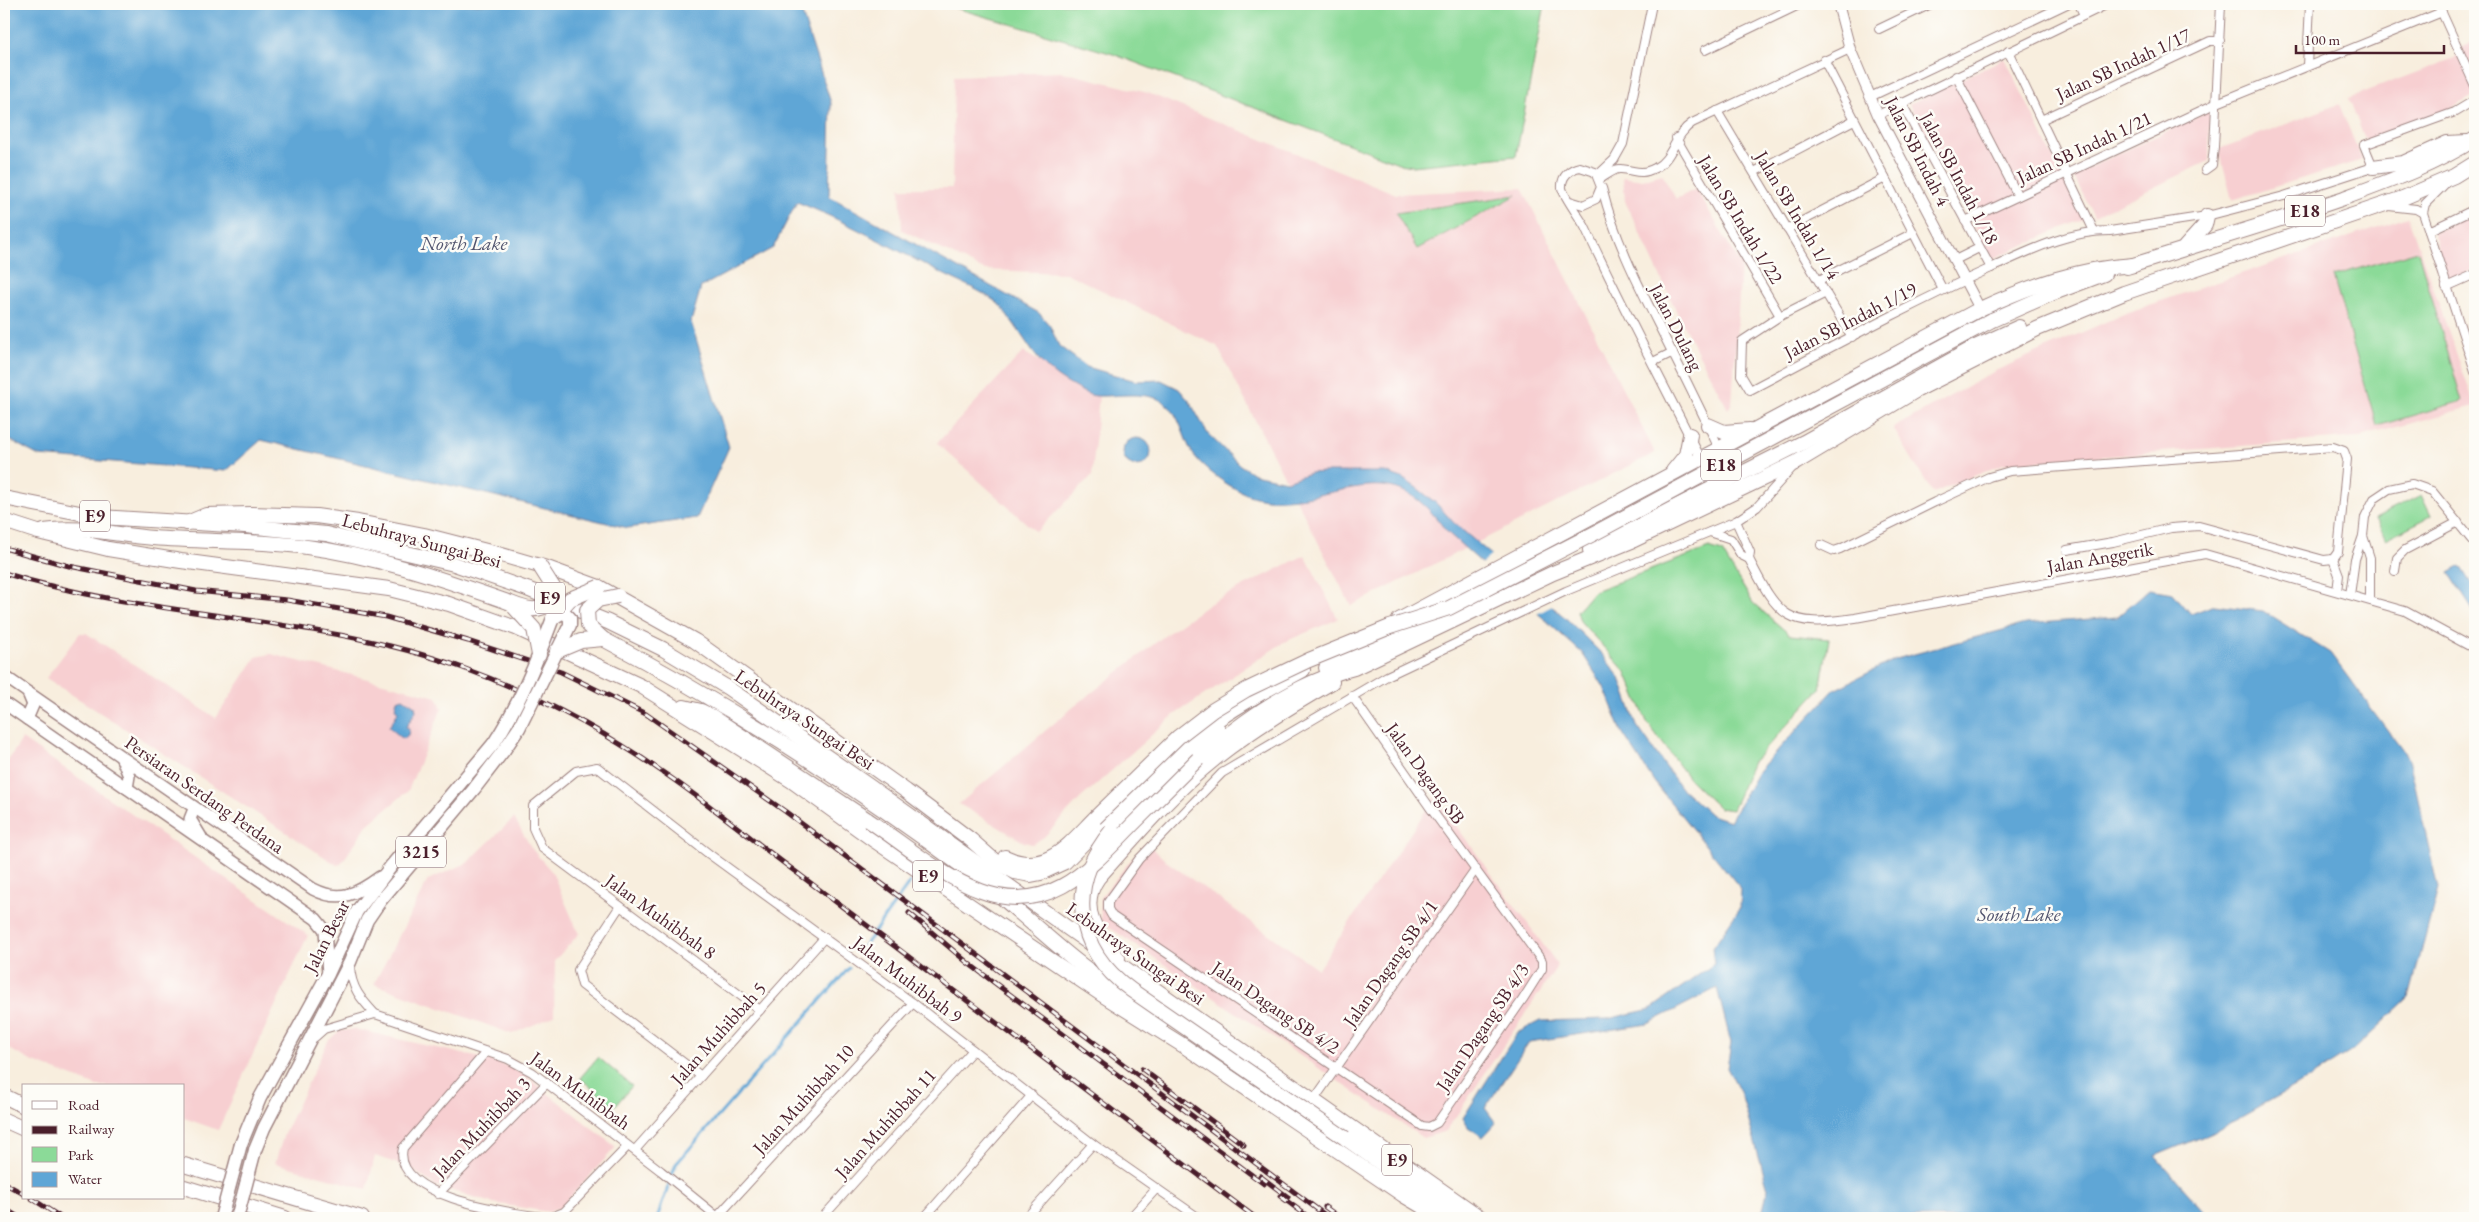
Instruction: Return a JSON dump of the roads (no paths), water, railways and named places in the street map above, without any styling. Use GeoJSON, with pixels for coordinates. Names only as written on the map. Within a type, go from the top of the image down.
{"type":"FeatureCollection","features":[{"type":"Feature","properties":{"kind":"highway"},"geometry":{"type":"LineString","coordinates":[[2373,167],[2403,163],[2447,143],[2473,141]]}},
{"type":"Feature","properties":{"kind":"highway","name":"E18"},"geometry":{"type":"LineString","coordinates":[[1449,608],[1589,536],[1992,320],[2051,294],[2134,265],[2391,181],[2439,160],[2473,141]]}},
{"type":"Feature","properties":{"kind":"highway","name":"E18"},"geometry":{"type":"LineString","coordinates":[[1354,668],[1553,573],[1634,540],[1797,462],[1952,371],[2037,329],[2124,293],[2378,206],[2454,176],[2475,162]]}},
{"type":"Feature","properties":{"kind":"highway"},"geometry":{"type":"LineString","coordinates":[[2180,250],[2198,235],[2205,224],[2207,216]]}},
{"type":"Feature","properties":{"kind":"highway"},"geometry":{"type":"LineString","coordinates":[[188,523],[206,515],[316,516],[396,529],[539,565],[600,587],[719,658],[971,840],[996,862],[1015,872],[1031,874],[1058,867],[1074,854],[1171,754],[1222,715],[1263,691],[1473,582],[1531,549],[1755,431],[1868,367],[1980,309],[2033,286],[2079,272],[2134,265]]}},
{"type":"Feature","properties":{"kind":"highway"},"geometry":{"type":"LineString","coordinates":[[1553,573],[1567,562],[1762,464],[1974,348],[2041,318],[2094,299],[2124,293]]}},
{"type":"Feature","properties":{"kind":"highway"},"geometry":{"type":"LineString","coordinates":[[1708,425],[1714,429],[1732,433],[1755,431]]}},
{"type":"Feature","properties":{"kind":"highway"},"geometry":{"type":"LineString","coordinates":[[1755,431],[1741,446],[1743,457],[1750,462],[1762,464]]}},
{"type":"Feature","properties":{"kind":"highway"},"geometry":{"type":"LineString","coordinates":[[1660,481],[1676,469],[1683,460],[1688,448],[1690,435]]}},
{"type":"Feature","properties":{"kind":"highway"},"geometry":{"type":"LineString","coordinates":[[1660,481],[1676,478],[1684,484],[1687,495],[1681,503],[1674,507]]}},
{"type":"Feature","properties":{"kind":"highway","name":"Lebuhraya Sungai Besi"},"geometry":{"type":"LineString","coordinates":[[4,498],[100,517],[326,534],[454,564],[527,589],[608,622],[663,649],[728,688],[1313,1102],[1481,1218]]}},
{"type":"Feature","properties":{"kind":"highway","name":"E9"},"geometry":{"type":"LineString","coordinates":[[4,521],[38,532],[108,549],[181,561],[389,589],[449,604],[540,638],[641,686],[673,704],[792,781],[875,841],[1101,994],[1184,1046],[1403,1195],[1439,1217]]}},
{"type":"Feature","properties":{"kind":"highway"},"geometry":{"type":"LineString","coordinates":[[38,532],[62,528],[153,538],[299,546],[379,560],[422,572],[532,610],[543,608],[551,601],[553,587],[539,565]]}},
{"type":"Feature","properties":{"kind":"highway"},"geometry":{"type":"LineString","coordinates":[[553,618],[570,599],[600,587]]}},
{"type":"Feature","properties":{"kind":"highway"},"geometry":{"type":"LineString","coordinates":[[618,596],[598,600],[587,610],[588,625],[603,639],[686,682],[843,782],[1005,898],[1099,979],[1165,1024],[1184,1046]]}},
{"type":"Feature","properties":{"kind":"highway"},"geometry":{"type":"LineString","coordinates":[[508,602],[531,624],[538,640],[539,655]]}},
{"type":"Feature","properties":{"kind":"highway"},"geometry":{"type":"LineString","coordinates":[[971,840],[1014,862],[1029,864],[1046,860],[1067,846],[1168,745],[1228,700],[1272,676],[1309,660],[1424,614],[1449,608]]}},
{"type":"Feature","properties":{"kind":"highway"},"geometry":{"type":"LineString","coordinates":[[1449,608],[1426,622],[1280,691],[1219,730],[1184,758],[1112,830],[1094,855],[1085,877],[1082,895],[1084,924],[1098,958],[1112,974],[1458,1218]]}},
{"type":"Feature","properties":{"kind":"highway"},"geometry":{"type":"LineString","coordinates":[[557,651],[581,641],[603,639]]}},
{"type":"Feature","properties":{"kind":"highway"},"geometry":{"type":"LineString","coordinates":[[673,704],[701,711],[713,717],[967,885],[991,894],[1019,897],[1032,896],[1060,888],[1082,875],[1198,759],[1238,727],[1271,705],[1324,677],[1354,668]]}},
{"type":"Feature","properties":{"kind":"highway"},"geometry":{"type":"LineString","coordinates":[[1134,975],[1096,932],[1093,925],[1090,897],[1098,878],[1135,836],[1216,758],[1272,718],[1354,668]]}},
{"type":"Feature","properties":{"kind":"highway"},"geometry":{"type":"LineString","coordinates":[[818,730],[823,738],[852,764],[869,786]]}},
{"type":"Feature","properties":{"kind":"highway"},"geometry":{"type":"LineString","coordinates":[[768,734],[775,744],[860,807],[868,820]]}},
{"type":"Feature","properties":{"kind":"highway"},"geometry":{"type":"LineString","coordinates":[[4,1096],[22,1105]]}},
{"type":"Feature","properties":{"kind":"highway"},"geometry":{"type":"LineString","coordinates":[[4,1120],[22,1128]]}},
{"type":"Feature","properties":{"kind":"highway"},"geometry":{"type":"LineString","coordinates":[[185,1165],[362,1218]]}},
{"type":"Feature","properties":{"kind":"highway"},"geometry":{"type":"LineString","coordinates":[[185,1187],[285,1218]]}},
{"type":"Feature","properties":{"kind":"main road","name":"Jalan Besar"},"geometry":{"type":"LineString","coordinates":[[220,1218],[241,1144],[260,1098],[328,974],[357,912],[392,865],[499,746],[519,728],[570,621],[564,612],[553,618],[539,655],[507,723],[499,746],[474,789],[380,901],[364,926],[350,962],[264,1128],[255,1150],[237,1218]]}},
{"type":"Feature","properties":{"kind":"main road","name":"Persiaran Serdang Perdana"},"geometry":{"type":"LineString","coordinates":[[4,676],[313,889],[331,896],[341,897],[367,886],[392,865]]}},
{"type":"Feature","properties":{"kind":"main road"},"geometry":{"type":"LineString","coordinates":[[27,719],[32,705],[28,693]]}},
{"type":"Feature","properties":{"kind":"main road","name":"Persiaran Serdang Perdana"},"geometry":{"type":"LineString","coordinates":[[4,702],[204,843],[316,919],[325,930],[328,974]]}},
{"type":"Feature","properties":{"kind":"main road"},"geometry":{"type":"LineString","coordinates":[[121,758],[129,776],[127,788]]}},
{"type":"Feature","properties":{"kind":"main road"},"geometry":{"type":"LineString","coordinates":[[194,808],[190,819],[204,843]]}},
{"type":"Feature","properties":{"kind":"main road"},"geometry":{"type":"LineString","coordinates":[[177,824],[193,825],[206,817]]}},
{"type":"Feature","properties":{"kind":"street"},"geometry":{"type":"LineString","coordinates":[[1600,180],[1587,167],[1580,167],[1568,172],[1562,185],[1564,193],[1570,202],[1576,204],[1590,203],[1596,199],[1600,180],[1623,144],[1652,4]]}},
{"type":"Feature","properties":{"kind":"street"},"geometry":{"type":"LineString","coordinates":[[1705,50],[1801,4]]}},
{"type":"Feature","properties":{"kind":"street","name":"Jalan SB Indah 4"},"geometry":{"type":"LineString","coordinates":[[1838,4],[1850,48],[1878,115],[1980,309]]}},
{"type":"Feature","properties":{"kind":"street"},"geometry":{"type":"LineString","coordinates":[[1879,29],[1931,4]]}},
{"type":"Feature","properties":{"kind":"street"},"geometry":{"type":"LineString","coordinates":[[1870,97],[2067,4]]}},
{"type":"Feature","properties":{"kind":"street"},"geometry":{"type":"LineString","coordinates":[[2079,4],[2084,15]]}},
{"type":"Feature","properties":{"kind":"street"},"geometry":{"type":"LineString","coordinates":[[1878,115],[1901,102],[2108,4]]}},
{"type":"Feature","properties":{"kind":"street"},"geometry":{"type":"LineString","coordinates":[[2205,170],[2212,165],[2221,4]]}},
{"type":"Feature","properties":{"kind":"street"},"geometry":{"type":"LineString","coordinates":[[2307,66],[2310,4]]}},
{"type":"Feature","properties":{"kind":"street"},"geometry":{"type":"LineString","coordinates":[[2438,4],[2475,86]]}},
{"type":"Feature","properties":{"kind":"street","name":"Jalan SB Indah 1/21"},"geometry":{"type":"LineString","coordinates":[[1965,221],[2216,103],[2442,12]]}},
{"type":"Feature","properties":{"kind":"street","name":"Jalan SB Indah 1/17"},"geometry":{"type":"LineString","coordinates":[[2041,120],[2210,41],[2220,41]]}},
{"type":"Feature","properties":{"kind":"street"},"geometry":{"type":"LineString","coordinates":[[1600,180],[1615,170],[1621,169],[1635,173],[1657,167],[1665,161],[1676,138],[1683,129],[1692,123],[1850,48]]}},
{"type":"Feature","properties":{"kind":"street"},"geometry":{"type":"LineString","coordinates":[[2008,51],[2094,231]]}},
{"type":"Feature","properties":{"kind":"street"},"geometry":{"type":"LineString","coordinates":[[1824,60],[1943,290]]}},
{"type":"Feature","properties":{"kind":"street"},"geometry":{"type":"LineString","coordinates":[[1956,76],[2018,196]]}},
{"type":"Feature","properties":{"kind":"street"},"geometry":{"type":"LineString","coordinates":[[2373,167],[2364,145],[2455,112],[2475,100]]}},
{"type":"Feature","properties":{"kind":"street","name":"Jalan SB Indah 1/18"},"geometry":{"type":"LineString","coordinates":[[1901,102],[1991,268]]}},
{"type":"Feature","properties":{"kind":"street","name":"Jalan SB Indah 1/14"},"geometry":{"type":"LineString","coordinates":[[1717,111],[1852,337]]}},
{"type":"Feature","properties":{"kind":"street"},"geometry":{"type":"LineString","coordinates":[[1754,172],[1854,120]]}},
{"type":"Feature","properties":{"kind":"street","name":"Jalan SB Indah 1/22"},"geometry":{"type":"LineString","coordinates":[[1676,138],[1780,316]]}},
{"type":"Feature","properties":{"kind":"street","name":"Jalan SB Indah 1/19"},"geometry":{"type":"LineString","coordinates":[[1780,316],[1742,341],[1741,376],[1750,390],[1943,290],[2051,242],[2094,231],[2110,231],[2207,216],[2284,196],[2373,167]]}},
{"type":"Feature","properties":{"kind":"street"},"geometry":{"type":"LineString","coordinates":[[2454,176],[2432,195],[2425,204],[2423,213],[2475,371]]}},
{"type":"Feature","properties":{"kind":"street"},"geometry":{"type":"LineString","coordinates":[[1788,229],[1885,178]]}},
{"type":"Feature","properties":{"kind":"street","name":"Jalan Dulang"},"geometry":{"type":"LineString","coordinates":[[1600,180],[1611,223],[1636,282],[1734,478]]}},
{"type":"Feature","properties":{"kind":"street","name":"Jalan Dulang"},"geometry":{"type":"LineString","coordinates":[[1570,202],[1690,435],[1714,487]]}},
{"type":"Feature","properties":{"kind":"street"},"geometry":{"type":"LineString","coordinates":[[2378,206],[2416,209],[2423,213]]}},
{"type":"Feature","properties":{"kind":"street"},"geometry":{"type":"LineString","coordinates":[[2429,231],[2475,209]]}},
{"type":"Feature","properties":{"kind":"street"},"geometry":{"type":"LineString","coordinates":[[1819,280],[1913,232]]}},
{"type":"Feature","properties":{"kind":"street"},"geometry":{"type":"LineString","coordinates":[[1955,260],[1979,248]]}},
{"type":"Feature","properties":{"kind":"street"},"geometry":{"type":"LineString","coordinates":[[2446,287],[2475,274]]}},
{"type":"Feature","properties":{"kind":"street"},"geometry":{"type":"LineString","coordinates":[[1780,316],[1826,292]]}},
{"type":"Feature","properties":{"kind":"street"},"geometry":{"type":"LineString","coordinates":[[1653,362],[1672,352]]}},
{"type":"Feature","properties":{"kind":"street"},"geometry":{"type":"LineString","coordinates":[[1821,545],[1834,552],[1989,477],[2010,471],[2333,447],[2344,451],[2347,459],[2338,552],[2333,559],[2324,560],[2199,526],[2171,528],[2113,542],[2067,550]]}},
{"type":"Feature","properties":{"kind":"street"},"geometry":{"type":"LineString","coordinates":[[1352,696],[1387,676],[1566,591],[1736,521],[1757,507],[1797,462]]}},
{"type":"Feature","properties":{"kind":"street"},"geometry":{"type":"LineString","coordinates":[[2350,595],[2355,559],[2363,536],[2365,518],[2374,500],[2390,489],[2412,484],[2432,491],[2475,544]]}},
{"type":"Feature","properties":{"kind":"street","name":"Jalan Anggerik"},"geometry":{"type":"LineString","coordinates":[[1736,521],[1750,552],[1749,558],[1771,600],[1797,620],[1813,623],[1855,618],[2205,554],[2405,611],[2475,649]]}},
{"type":"Feature","properties":{"kind":"street"},"geometry":{"type":"LineString","coordinates":[[2396,571],[2397,558],[2405,550],[2458,522]]}},
{"type":"Feature","properties":{"kind":"street","name":"Jalan Anggerik"},"geometry":{"type":"LineString","coordinates":[[1710,532],[1731,539],[1741,555],[1749,558]]}},
{"type":"Feature","properties":{"kind":"street"},"geometry":{"type":"LineString","coordinates":[[2363,536],[2370,558],[2370,600]]}},
{"type":"Feature","properties":{"kind":"street"},"geometry":{"type":"LineString","coordinates":[[2333,559],[2339,575],[2337,591]]}},
{"type":"Feature","properties":{"kind":"street","name":"Jalan Dagang SB"},"geometry":{"type":"LineString","coordinates":[[1352,696],[1431,809],[1476,869]]}},
{"type":"Feature","properties":{"kind":"street","name":"Jalan Dagang SB 4/2"},"geometry":{"type":"LineString","coordinates":[[1352,696],[1222,773],[1139,859],[1108,902],[1108,909],[1112,916],[1422,1126],[1429,1127]]}},
{"type":"Feature","properties":{"kind":"street","name":"Jalan Muhibbah 8"},"geometry":{"type":"LineString","coordinates":[[598,766],[576,771],[533,806],[533,828],[542,848],[760,1010]]}},
{"type":"Feature","properties":{"kind":"street","name":"Jalan Muhibbah 9"},"geometry":{"type":"LineString","coordinates":[[598,766],[708,854],[826,937],[1093,1144],[1199,1218]]}},
{"type":"Feature","properties":{"kind":"street","name":"Jalan Dagang SB 4/1"},"geometry":{"type":"LineString","coordinates":[[1313,1102],[1476,869]]}},
{"type":"Feature","properties":{"kind":"street","name":"Jalan Dagang SB 4/3"},"geometry":{"type":"LineString","coordinates":[[1429,1127],[1437,1123],[1542,969],[1542,961],[1476,869]]}},
{"type":"Feature","properties":{"kind":"street"},"geometry":{"type":"LineString","coordinates":[[620,906],[578,970],[582,985],[702,1076]]}},
{"type":"Feature","properties":{"kind":"street","name":"Jalan Muhibbah 5"},"geometry":{"type":"LineString","coordinates":[[549,1218],[564,1212],[572,1205],[702,1076],[826,937]]}},
{"type":"Feature","properties":{"kind":"street","name":"Jalan Muhibbah"},"geometry":{"type":"LineString","coordinates":[[350,962],[350,981],[359,998],[375,1014],[508,1058],[547,1083],[718,1217]]}},
{"type":"Feature","properties":{"kind":"street","name":"Jalan Muhibbah 10"},"geometry":{"type":"LineString","coordinates":[[718,1217],[913,1003]]}},
{"type":"Feature","properties":{"kind":"street"},"geometry":{"type":"LineString","coordinates":[[307,1045],[324,1029],[375,1014]]}},
{"type":"Feature","properties":{"kind":"street","name":"Jalan Muhibbah 11"},"geometry":{"type":"LineString","coordinates":[[822,1218],[973,1050]]}},
{"type":"Feature","properties":{"kind":"street"},"geometry":{"type":"LineString","coordinates":[[486,1052],[403,1148],[401,1157],[403,1166],[409,1175],[438,1194],[498,1210],[549,1218]]}},
{"type":"Feature","properties":{"kind":"street","name":"Jalan Muhibbah 3"},"geometry":{"type":"LineString","coordinates":[[438,1194],[547,1083]]}},
{"type":"Feature","properties":{"kind":"street"},"geometry":{"type":"LineString","coordinates":[[924,1218],[1032,1096]]}},
{"type":"Feature","properties":{"kind":"street"},"geometry":{"type":"LineString","coordinates":[[1026,1218],[1093,1144]]}},
{"type":"Feature","properties":{"kind":"street"},"geometry":{"type":"LineString","coordinates":[[1130,1218],[1156,1189]]}},
{"type":"Feature","properties":{"kind":"water"},"geometry":{"type":"Polygon","coordinates":[[[4,4],[799,4],[831,103],[829,196],[1039,313],[1050,326],[1059,346],[1087,367],[1136,381],[1161,380],[1179,389],[1190,402],[1208,434],[1240,465],[1254,474],[1286,481],[1310,473],[1385,472],[1402,478],[1417,488],[1436,503],[1454,523],[1568,620],[1602,654],[1620,678],[1637,726],[1680,787],[1711,815],[1730,821],[1759,770],[1834,690],[1896,659],[2025,624],[2117,617],[2149,589],[2173,593],[2191,614],[2214,605],[2263,611],[2330,653],[2409,759],[2438,889],[2409,998],[2355,1049],[2297,1086],[2218,1130],[2155,1156],[2210,1218],[1767,1218],[1762,1214],[1768,1189],[1741,1094],[1727,1068],[1731,1043],[1717,988],[1648,1024],[1529,1042],[1485,1108],[1496,1123],[1483,1137],[1468,1127],[1463,1118],[1517,1033],[1540,1021],[1607,1019],[1651,1009],[1714,964],[1712,948],[1740,908],[1741,889],[1655,783],[1622,732],[1604,687],[1582,653],[1446,531],[1427,508],[1409,494],[1390,487],[1372,486],[1309,496],[1268,499],[1258,498],[1236,489],[1222,481],[1193,454],[1175,414],[1165,403],[1158,399],[1141,395],[1096,396],[1077,389],[1049,370],[1029,347],[1002,308],[989,297],[850,226],[797,202],[773,248],[701,287],[691,322],[729,447],[697,518],[628,528],[261,440],[226,471],[39,456],[4,437],[4,4]]]}},
{"type":"Feature","properties":{"kind":"water"},"geometry":{"type":"Polygon","coordinates":[[[1137,438],[1147,442],[1151,452],[1147,462],[1137,466],[1127,462],[1123,452],[1127,442],[1137,438]]]}},
{"type":"Feature","properties":{"kind":"water"},"geometry":{"type":"Polygon","coordinates":[[[2461,566],[2475,588],[2474,612],[2449,573],[2461,566]]]}},
{"type":"Feature","properties":{"kind":"water"},"geometry":{"type":"Polygon","coordinates":[[[403,698],[415,706],[416,711],[406,727],[409,729],[408,735],[403,739],[389,727],[398,712],[395,708],[397,700],[403,698]]]}},
{"type":"Feature","properties":{"kind":"waterway"},"geometry":{"type":"LineString","coordinates":[[859,953],[910,882]]}},
{"type":"Feature","properties":{"kind":"waterway"},"geometry":{"type":"LineString","coordinates":[[657,1218],[676,1164],[849,968]]}},
{"type":"Feature","properties":{"kind":"railway"},"geometry":{"type":"LineString","coordinates":[[4,548],[69,566],[196,591],[287,600],[386,617],[468,641],[561,672],[646,714],[786,812],[1329,1218]]}},
{"type":"Feature","properties":{"kind":"railway"},"geometry":{"type":"LineString","coordinates":[[4,573],[118,600],[350,637],[407,650],[489,678],[565,713],[614,741],[679,783],[1256,1218]]}},
{"type":"Feature","properties":{"kind":"railway"},"geometry":{"type":"LineString","coordinates":[[909,913],[968,963],[1264,1184]]}},
{"type":"Feature","properties":{"kind":"railway"},"geometry":{"type":"LineString","coordinates":[[1142,1069],[1244,1145]]}},
{"type":"Feature","properties":{"kind":"railway"},"geometry":{"type":"LineString","coordinates":[[1260,1176],[1288,1197]]}},
{"type":"Feature","properties":{"kind":"railway"},"geometry":{"type":"LineString","coordinates":[[4,1183],[22,1193]]}},
{"type":"Feature","properties":{"kind":"railway"},"geometry":{"type":"LineString","coordinates":[[1280,1196],[1310,1218]]}},
{"type":"Feature","properties":{"kind":"railway"},"geometry":{"type":"LineString","coordinates":[[34,1200],[62,1218]]}},
{"type":"Feature","properties":{"kind":"railway"},"geometry":{"type":"LineString","coordinates":[[1325,1207],[1340,1218]]}},
{"type":"Feature","properties":{"kind":"railway"},"geometry":{"type":"LineString","coordinates":[[4,1208],[20,1218]]}},
{"type":"Feature","properties":{"kind":"water label","name":"North Lake"},"geometry":{"type":"Point","coordinates":[464,243]}},
{"type":"Feature","properties":{"kind":"water label","name":"South Lake"},"geometry":{"type":"Point","coordinates":[2019,914]}}]}
